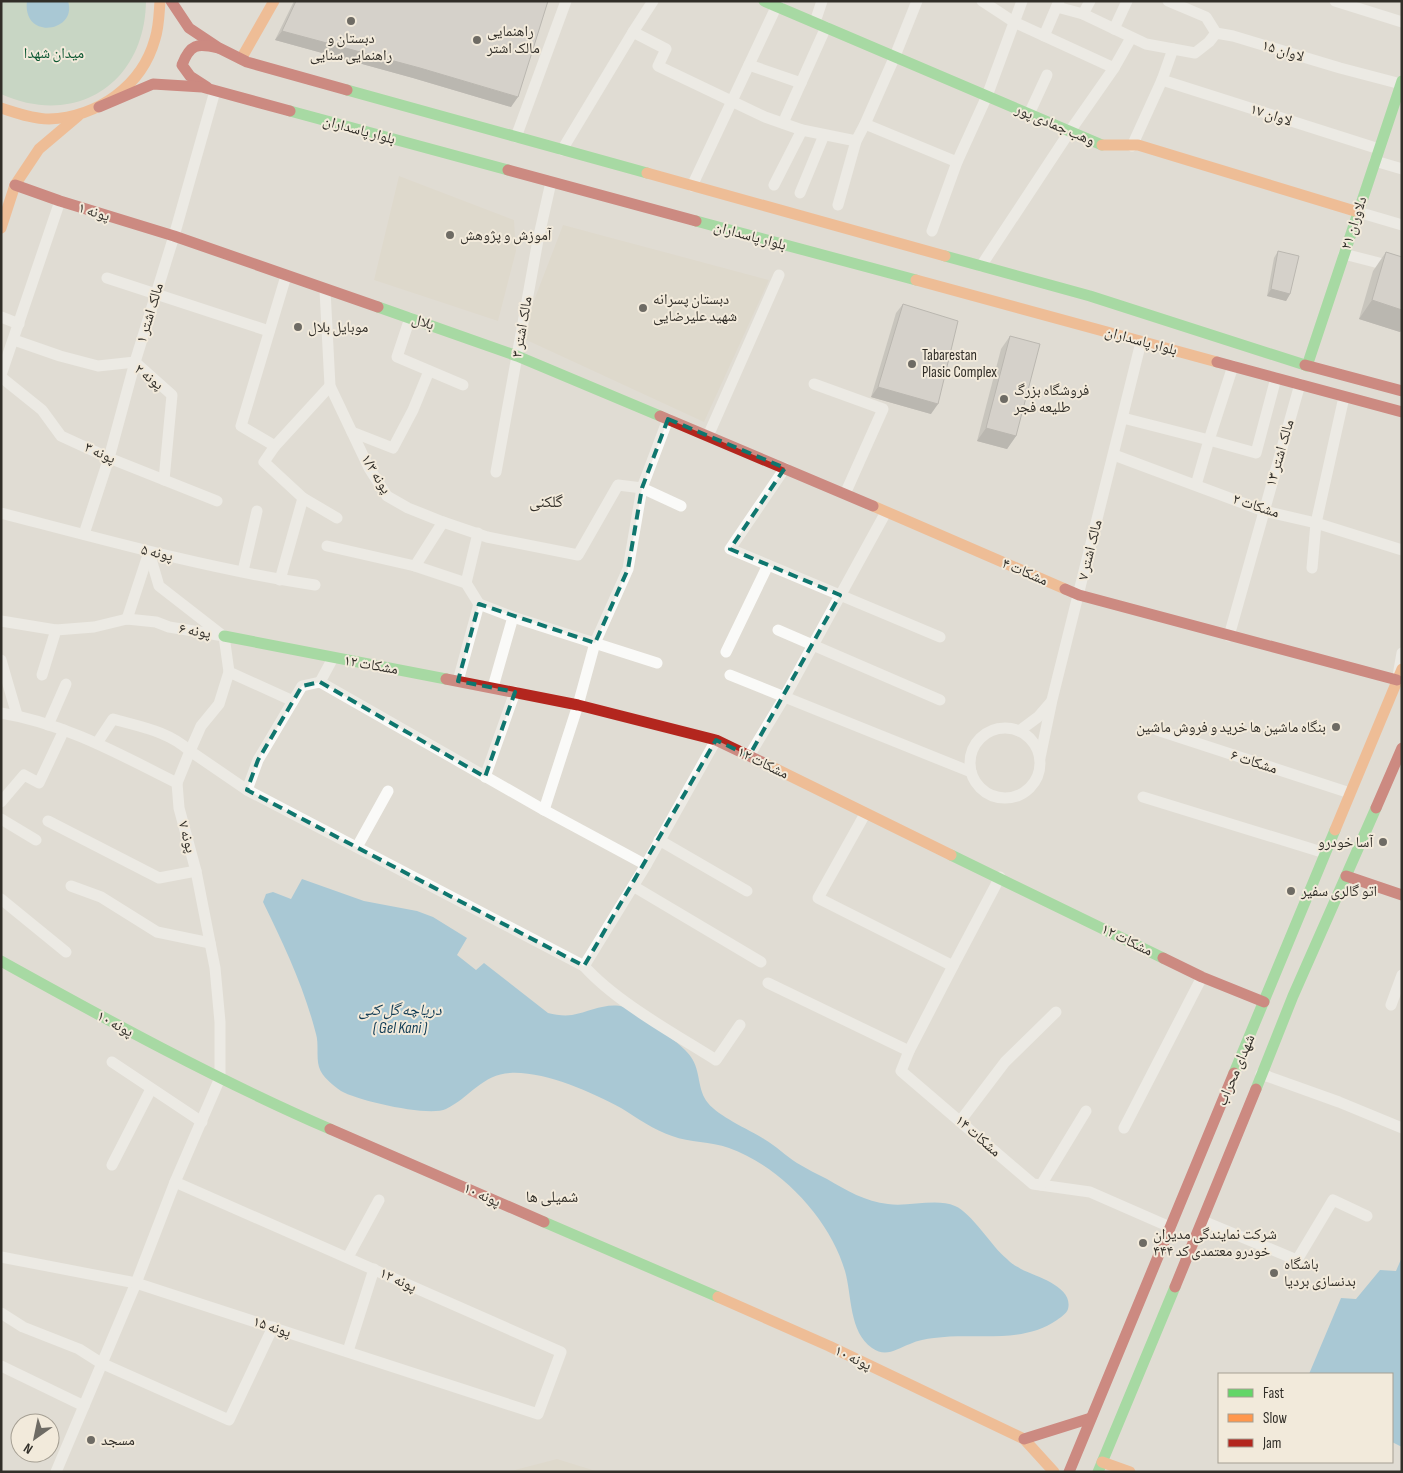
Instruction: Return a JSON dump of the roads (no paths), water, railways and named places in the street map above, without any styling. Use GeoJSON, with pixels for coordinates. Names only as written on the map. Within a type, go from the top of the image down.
{"type":"FeatureCollection","features":[{"type":"Feature","properties":{"kind":"street"},"geometry":{"type":"LineString","coordinates":[[1,108],[34,118],[56,119],[78,115],[99,107],[118,96],[146,62],[156,35],[160,1]]}},
{"type":"Feature","properties":{"kind":"street","name":"بلوار پاسداران"},"geometry":{"type":"LineString","coordinates":[[171,1],[189,28],[219,48],[247,62],[1090,296],[1307,366],[1402,391]]}},
{"type":"Feature","properties":{"kind":"street"},"geometry":{"type":"LineString","coordinates":[[241,59],[274,1]]}},
{"type":"Feature","properties":{"kind":"street"},"geometry":{"type":"LineString","coordinates":[[516,137],[566,1]]}},
{"type":"Feature","properties":{"kind":"street"},"geometry":{"type":"LineString","coordinates":[[562,150],[653,1]]}},
{"type":"Feature","properties":{"kind":"street","name":"وهب جمادی پور"},"geometry":{"type":"LineString","coordinates":[[764,1],[778,3],[821,24],[1105,146],[1138,146],[1358,212]]}},
{"type":"Feature","properties":{"kind":"street"},"geometry":{"type":"LineString","coordinates":[[783,123],[801,83],[821,24],[822,1]]}},
{"type":"Feature","properties":{"kind":"street"},"geometry":{"type":"LineString","coordinates":[[838,205],[856,141],[895,56],[917,1]]}},
{"type":"Feature","properties":{"kind":"street"},"geometry":{"type":"LineString","coordinates":[[982,1],[1014,22],[1114,68]]}},
{"type":"Feature","properties":{"kind":"street"},"geometry":{"type":"LineString","coordinates":[[932,231],[957,162],[987,96],[1022,1]]}},
{"type":"Feature","properties":{"kind":"street"},"geometry":{"type":"LineString","coordinates":[[1083,14],[1090,1]]}},
{"type":"Feature","properties":{"kind":"street"},"geometry":{"type":"LineString","coordinates":[[1114,29],[1126,1]]}},
{"type":"Feature","properties":{"kind":"street"},"geometry":{"type":"LineString","coordinates":[[1044,36],[1058,4],[1146,44],[1195,53],[1209,42],[1216,33],[1206,17],[1168,1]]}},
{"type":"Feature","properties":{"kind":"street"},"geometry":{"type":"LineString","coordinates":[[1335,1],[1402,22]]}},
{"type":"Feature","properties":{"kind":"street"},"geometry":{"type":"LineString","coordinates":[[692,186],[778,3]]}},
{"type":"Feature","properties":{"kind":"street"},"geometry":{"type":"LineString","coordinates":[[633,32],[666,49],[658,66],[765,117],[802,130],[856,141]]}},
{"type":"Feature","properties":{"kind":"street","name":"لاوان ۱۵"},"geometry":{"type":"LineString","coordinates":[[1216,33],[1233,36],[1340,68],[1401,82]]}},
{"type":"Feature","properties":{"kind":"street"},"geometry":{"type":"LineString","coordinates":[[981,266],[1114,68],[1131,38]]}},
{"type":"Feature","properties":{"kind":"street"},"geometry":{"type":"LineString","coordinates":[[215,91],[194,80],[182,65],[186,53],[195,45],[205,44],[219,48]]}},
{"type":"Feature","properties":{"kind":"street"},"geometry":{"type":"LineString","coordinates":[[1132,146],[1162,80],[1173,48]]}},
{"type":"Feature","properties":{"kind":"street"},"geometry":{"type":"LineString","coordinates":[[749,65],[801,83]]}},
{"type":"Feature","properties":{"kind":"street"},"geometry":{"type":"LineString","coordinates":[[1029,114],[1047,75]]}},
{"type":"Feature","properties":{"kind":"street","name":"لاوان ۱۷"},"geometry":{"type":"LineString","coordinates":[[1162,80],[1379,149]]}},
{"type":"Feature","properties":{"kind":"street","name":"دلاوران ۲۱"},"geometry":{"type":"LineString","coordinates":[[1307,366],[1379,149],[1397,113],[1401,82]]}},
{"type":"Feature","properties":{"kind":"street","name":"بلوار پاسداران"},"geometry":{"type":"LineString","coordinates":[[99,107],[153,84],[202,87],[1402,412]]}},
{"type":"Feature","properties":{"kind":"street","name":"مالک اشتر ۱"},"geometry":{"type":"LineString","coordinates":[[84,534],[109,458],[135,362],[174,236],[215,91]]}},
{"type":"Feature","properties":{"kind":"street"},"geometry":{"type":"LineString","coordinates":[[1,228],[15,185],[39,149],[78,115]]}},
{"type":"Feature","properties":{"kind":"street"},"geometry":{"type":"LineString","coordinates":[[865,124],[957,162]]}},
{"type":"Feature","properties":{"kind":"street"},"geometry":{"type":"LineString","coordinates":[[774,185],[802,130]]}},
{"type":"Feature","properties":{"kind":"street"},"geometry":{"type":"LineString","coordinates":[[800,193],[824,135]]}},
{"type":"Feature","properties":{"kind":"street"},"geometry":{"type":"LineString","coordinates":[[1375,161],[1402,169]]}},
{"type":"Feature","properties":{"kind":"street","name":"مالک اشتر ۳"},"geometry":{"type":"LineString","coordinates":[[496,472],[538,240],[551,182]]}},
{"type":"Feature","properties":{"kind":"street","name":"پونه ۱"},"geometry":{"type":"LineString","coordinates":[[15,185],[60,202],[174,236]]}},
{"type":"Feature","properties":{"kind":"street"},"geometry":{"type":"LineString","coordinates":[[1,376],[60,202]]}},
{"type":"Feature","properties":{"kind":"street"},"geometry":{"type":"LineString","coordinates":[[1358,212],[1402,224]]}},
{"type":"Feature","properties":{"kind":"street","name":"بلال"},"geometry":{"type":"LineString","coordinates":[[174,236],[517,356],[668,419]]}},
{"type":"Feature","properties":{"kind":"street"},"geometry":{"type":"LineString","coordinates":[[1344,254],[1402,269]]}},
{"type":"Feature","properties":{"kind":"street"},"geometry":{"type":"LineString","coordinates":[[275,446],[242,426],[286,276]]}},
{"type":"Feature","properties":{"kind":"street"},"geometry":{"type":"LineString","coordinates":[[708,436],[780,276]]}},
{"type":"Feature","properties":{"kind":"street"},"geometry":{"type":"LineString","coordinates":[[107,278],[269,331]]}},
{"type":"Feature","properties":{"kind":"street","name":"پونه ۱/۳"},"geometry":{"type":"LineString","coordinates":[[325,290],[330,386],[369,468],[387,496],[408,508],[487,537],[578,555],[618,485],[642,488]]}},
{"type":"Feature","properties":{"kind":"street"},"geometry":{"type":"LineString","coordinates":[[1,317],[19,324]]}},
{"type":"Feature","properties":{"kind":"street"},"geometry":{"type":"LineString","coordinates":[[410,318],[397,358],[463,385]]}},
{"type":"Feature","properties":{"kind":"street","name":"پونه ۲"},"geometry":{"type":"LineString","coordinates":[[14,340],[60,356],[98,366],[135,362],[172,395],[164,480]]}},
{"type":"Feature","properties":{"kind":"street","name":"مالک اشتر ۷"},"geometry":{"type":"LineString","coordinates":[[1040,758],[1052,700],[1142,342]]}},
{"type":"Feature","properties":{"kind":"street"},"geometry":{"type":"LineString","coordinates":[[1196,485],[1233,366]]}},
{"type":"Feature","properties":{"kind":"street"},"geometry":{"type":"LineString","coordinates":[[352,432],[393,448],[413,410],[430,371]]}},
{"type":"Feature","properties":{"kind":"street","name":"پونه ۳"},"geometry":{"type":"LineString","coordinates":[[1,376],[42,410],[61,436],[109,458],[217,501]]}},
{"type":"Feature","properties":{"kind":"street"},"geometry":{"type":"LineString","coordinates":[[1123,418],[1256,453],[1276,378]]}},
{"type":"Feature","properties":{"kind":"street"},"geometry":{"type":"LineString","coordinates":[[814,384],[883,409],[845,494]]}},
{"type":"Feature","properties":{"kind":"street","name":"مالک اشتر ۱۳"},"geometry":{"type":"LineString","coordinates":[[1229,636],[1300,384]]}},
{"type":"Feature","properties":{"kind":"street"},"geometry":{"type":"LineString","coordinates":[[330,386],[275,446],[264,462],[303,498],[337,518]]}},
{"type":"Feature","properties":{"kind":"street"},"geometry":{"type":"LineString","coordinates":[[1312,568],[1316,523],[1344,397]]}},
{"type":"Feature","properties":{"kind":"street"},"geometry":{"type":"LineString","coordinates":[[544,810],[578,705],[595,643],[628,569],[642,488],[668,419]]}},
{"type":"Feature","properties":{"kind":"street","name":"مشکات ۴"},"geometry":{"type":"LineString","coordinates":[[668,419],[1079,595],[1397,680]]}},
{"type":"Feature","properties":{"kind":"street","name":"مشکات ۲"},"geometry":{"type":"LineString","coordinates":[[1114,455],[1264,511],[1316,523],[1402,550]]}},
{"type":"Feature","properties":{"kind":"street"},"geometry":{"type":"LineString","coordinates":[[785,468],[730,550],[940,637]]}},
{"type":"Feature","properties":{"kind":"street"},"geometry":{"type":"LineString","coordinates":[[642,488],[681,506]]}},
{"type":"Feature","properties":{"kind":"street"},"geometry":{"type":"LineString","coordinates":[[280,580],[303,498]]}},
{"type":"Feature","properties":{"kind":"street"},"geometry":{"type":"LineString","coordinates":[[243,571],[257,511]]}},
{"type":"Feature","properties":{"kind":"street"},"geometry":{"type":"LineString","coordinates":[[749,756],[784,698],[886,512]]}},
{"type":"Feature","properties":{"kind":"street","name":"پونه ۵"},"geometry":{"type":"LineString","coordinates":[[1,513],[149,552],[280,580],[315,585]]}},
{"type":"Feature","properties":{"kind":"street"},"geometry":{"type":"LineString","coordinates":[[415,566],[443,522]]}},
{"type":"Feature","properties":{"kind":"street"},"geometry":{"type":"LineString","coordinates":[[466,583],[478,533]]}},
{"type":"Feature","properties":{"kind":"street"},"geometry":{"type":"LineString","coordinates":[[327,546],[415,566],[466,583],[479,604],[513,617],[657,663]]}},
{"type":"Feature","properties":{"kind":"street"},"geometry":{"type":"LineString","coordinates":[[127,619],[149,552]]}},
{"type":"Feature","properties":{"kind":"street"},"geometry":{"type":"LineString","coordinates":[[149,552],[159,586],[224,636]]}},
{"type":"Feature","properties":{"kind":"street"},"geometry":{"type":"LineString","coordinates":[[726,652],[768,565]]}},
{"type":"Feature","properties":{"kind":"street"},"geometry":{"type":"LineString","coordinates":[[458,681],[479,604]]}},
{"type":"Feature","properties":{"kind":"street"},"geometry":{"type":"LineString","coordinates":[[493,687],[513,617]]}},
{"type":"Feature","properties":{"kind":"street","name":"پونه ۶"},"geometry":{"type":"LineString","coordinates":[[1,622],[56,630],[94,627],[127,619],[156,622],[169,627],[224,636],[229,672],[218,704],[201,726],[177,783]]}},
{"type":"Feature","properties":{"kind":"street"},"geometry":{"type":"LineString","coordinates":[[42,675],[56,630]]}},
{"type":"Feature","properties":{"kind":"street"},"geometry":{"type":"LineString","coordinates":[[778,630],[940,700]]}},
{"type":"Feature","properties":{"kind":"street","name":"مشکات ۱۲"},"geometry":{"type":"LineString","coordinates":[[224,636],[493,687],[578,705],[716,740],[1202,977],[1264,1002]]}},
{"type":"Feature","properties":{"kind":"street"},"geometry":{"type":"LineString","coordinates":[[1397,680],[1402,653]]}},
{"type":"Feature","properties":{"kind":"street"},"geometry":{"type":"LineString","coordinates":[[320,682],[332,658]]}},
{"type":"Feature","properties":{"kind":"street"},"geometry":{"type":"LineString","coordinates":[[1,660],[17,715]]}},
{"type":"Feature","properties":{"kind":"street","name":"شهدای محراب"},"geometry":{"type":"LineString","coordinates":[[1069,1472],[1402,669]]}},
{"type":"Feature","properties":{"kind":"street"},"geometry":{"type":"LineString","coordinates":[[229,672],[293,701]]}},
{"type":"Feature","properties":{"kind":"street"},"geometry":{"type":"LineString","coordinates":[[730,675],[971,772]]}},
{"type":"Feature","properties":{"kind":"street"},"geometry":{"type":"LineString","coordinates":[[247,790],[258,760],[302,686],[320,682],[485,777],[646,865]]}},
{"type":"Feature","properties":{"kind":"street"},"geometry":{"type":"LineString","coordinates":[[48,724],[66,684]]}},
{"type":"Feature","properties":{"kind":"street"},"geometry":{"type":"LineString","coordinates":[[485,777],[515,692]]}},
{"type":"Feature","properties":{"kind":"street"},"geometry":{"type":"LineString","coordinates":[[1019,731],[1038,717],[1052,700]]}},
{"type":"Feature","properties":{"kind":"street"},"geometry":{"type":"LineString","coordinates":[[1,713],[17,715],[48,724],[97,743],[177,783]]}},
{"type":"Feature","properties":{"kind":"street"},"geometry":{"type":"LineString","coordinates":[[97,743],[113,719],[162,733],[180,742],[247,790],[584,966],[596,979],[634,1007],[716,1060],[740,1025]]}},
{"type":"Feature","properties":{"kind":"street"},"geometry":{"type":"LineString","coordinates":[[1008,728],[1019,731],[1029,738],[1036,747],[1040,758],[1040,769],[1036,780],[1020,796],[997,798],[986,793],[978,786],[969,764],[971,752],[976,742],[985,734],[996,729],[1008,728]]}},
{"type":"Feature","properties":{"kind":"street"},"geometry":{"type":"LineString","coordinates":[[1,802],[24,775],[39,783],[64,730]]}},
{"type":"Feature","properties":{"kind":"street","name":"مشکات ۶"},"geometry":{"type":"LineString","coordinates":[[1157,730],[1350,793]]}},
{"type":"Feature","properties":{"kind":"street"},"geometry":{"type":"LineString","coordinates":[[584,966],[646,865],[716,740]]}},
{"type":"Feature","properties":{"kind":"street","name":"شهدای محراب"},"geometry":{"type":"LineString","coordinates":[[1100,1467],[1202,1221],[1292,996],[1402,748]]}},
{"type":"Feature","properties":{"kind":"street","name":"پونه ۷"},"geometry":{"type":"LineString","coordinates":[[177,783],[179,808],[196,871],[216,968],[220,1022],[220,1078]]}},
{"type":"Feature","properties":{"kind":"street"},"geometry":{"type":"LineString","coordinates":[[357,847],[388,791]]}},
{"type":"Feature","properties":{"kind":"street"},"geometry":{"type":"LineString","coordinates":[[1143,797],[1325,853]]}},
{"type":"Feature","properties":{"kind":"street"},"geometry":{"type":"LineString","coordinates":[[865,814],[818,898],[953,966]]}},
{"type":"Feature","properties":{"kind":"street"},"geometry":{"type":"LineString","coordinates":[[1,819],[36,840]]}},
{"type":"Feature","properties":{"kind":"street"},"geometry":{"type":"LineString","coordinates":[[48,821],[159,878],[196,871]]}},
{"type":"Feature","properties":{"kind":"street"},"geometry":{"type":"LineString","coordinates":[[659,840],[748,891]]}},
{"type":"Feature","properties":{"kind":"street"},"geometry":{"type":"LineString","coordinates":[[1346,876],[1402,895]]}},
{"type":"Feature","properties":{"kind":"street","name":"مشکات ۱۴"},"geometry":{"type":"LineString","coordinates":[[1000,877],[909,1052],[901,1071],[961,1120],[1033,1184],[1090,1192],[1170,1227]]}},
{"type":"Feature","properties":{"kind":"street"},"geometry":{"type":"LineString","coordinates":[[71,886],[101,897],[157,932],[210,943]]}},
{"type":"Feature","properties":{"kind":"street"},"geometry":{"type":"LineString","coordinates":[[633,886],[760,962]]}},
{"type":"Feature","properties":{"kind":"street"},"geometry":{"type":"LineString","coordinates":[[1,899],[66,952]]}},
{"type":"Feature","properties":{"kind":"street","name":"پونه ۱۰"},"geometry":{"type":"LineString","coordinates":[[1,961],[107,1020],[220,1078],[299,1115],[829,1346],[1024,1439]]}},
{"type":"Feature","properties":{"kind":"street"},"geometry":{"type":"LineString","coordinates":[[1391,1005],[1402,975]]}},
{"type":"Feature","properties":{"kind":"street"},"geometry":{"type":"LineString","coordinates":[[1124,1128],[1202,977]]}},
{"type":"Feature","properties":{"kind":"street"},"geometry":{"type":"LineString","coordinates":[[768,983],[909,1052]]}},
{"type":"Feature","properties":{"kind":"street"},"geometry":{"type":"LineString","coordinates":[[961,1120],[1005,1062],[1056,1012]]}},
{"type":"Feature","properties":{"kind":"street"},"geometry":{"type":"LineString","coordinates":[[112,1062],[202,1122]]}},
{"type":"Feature","properties":{"kind":"street"},"geometry":{"type":"LineString","coordinates":[[1261,1074],[1340,1102],[1402,1128]]}},
{"type":"Feature","properties":{"kind":"street"},"geometry":{"type":"LineString","coordinates":[[56,1472],[136,1283],[175,1182],[220,1078]]}},
{"type":"Feature","properties":{"kind":"street"},"geometry":{"type":"LineString","coordinates":[[112,1165],[151,1089]]}},
{"type":"Feature","properties":{"kind":"street"},"geometry":{"type":"LineString","coordinates":[[1041,1184],[1086,1111]]}},
{"type":"Feature","properties":{"kind":"street","name":"پونه ۱۲"},"geometry":{"type":"LineString","coordinates":[[175,1182],[561,1352],[538,1414]]}},
{"type":"Feature","properties":{"kind":"street"},"geometry":{"type":"LineString","coordinates":[[348,1258],[379,1200]]}},
{"type":"Feature","properties":{"kind":"street"},"geometry":{"type":"LineString","coordinates":[[1202,1221],[1297,1260],[1333,1200],[1367,1216]]}},
{"type":"Feature","properties":{"kind":"street","name":"پونه ۱۵"},"geometry":{"type":"LineString","coordinates":[[1,1257],[136,1283],[538,1414]]}},
{"type":"Feature","properties":{"kind":"street"},"geometry":{"type":"LineString","coordinates":[[348,1351],[374,1269]]}},
{"type":"Feature","properties":{"kind":"street"},"geometry":{"type":"LineString","coordinates":[[1,1313],[23,1326],[79,1349],[101,1363],[229,1420],[273,1327]]}},
{"type":"Feature","properties":{"kind":"street"},"geometry":{"type":"LineString","coordinates":[[1,1366],[84,1406]]}},
{"type":"Feature","properties":{"kind":"street"},"geometry":{"type":"LineString","coordinates":[[1054,1472],[1024,1439],[1091,1418]]}},
{"type":"Feature","properties":{"kind":"street"},"geometry":{"type":"LineString","coordinates":[[1100,1467],[1130,1472]]}},
{"type":"Feature","properties":{"kind":"water"},"geometry":{"type":"Polygon","coordinates":[[[27,1],[68,1],[69,12],[65,20],[58,25],[49,28],[40,27],[33,22],[28,14],[27,1]]]}},
{"type":"Feature","properties":{"kind":"water","name":"دریاچه گل کنی ( Gel Kani )"},"geometry":{"type":"Polygon","coordinates":[[[302,879],[364,901],[417,911],[433,917],[467,938],[457,955],[476,970],[484,963],[548,1013],[569,1015],[604,1007],[624,1007],[670,1037],[686,1051],[694,1062],[705,1098],[719,1113],[768,1142],[801,1165],[864,1198],[896,1205],[940,1203],[955,1206],[975,1222],[1012,1263],[1059,1288],[1065,1294],[1068,1301],[1067,1311],[1057,1320],[1043,1328],[1028,1333],[925,1339],[891,1352],[877,1351],[859,1333],[852,1313],[845,1271],[828,1232],[815,1214],[784,1181],[748,1156],[715,1144],[686,1140],[665,1133],[596,1096],[567,1084],[537,1075],[523,1073],[500,1074],[484,1082],[446,1109],[437,1111],[394,1107],[362,1099],[341,1091],[320,1071],[317,1038],[306,1000],[286,950],[263,902],[266,894],[273,892],[291,899],[302,879]]]}},
{"type":"Feature","properties":{"kind":"water"},"geometry":{"type":"Polygon","coordinates":[[[1402,1257],[1402,1447],[1393,1442],[1393,1373],[1309,1373],[1341,1298],[1356,1299],[1380,1270],[1396,1271],[1402,1257]]]}},
{"type":"Feature","properties":{"kind":"place","name":"دبستان و راهنمایی سنایی"},"geometry":{"type":"Point","coordinates":[351,21]}},
{"type":"Feature","properties":{"kind":"place","name":"راهنمایی مالک اشتر"},"geometry":{"type":"Point","coordinates":[477,40]}},
{"type":"Feature","properties":{"kind":"place","name":"آموزش و پژوهش"},"geometry":{"type":"Point","coordinates":[450,235]}},
{"type":"Feature","properties":{"kind":"place","name":"دبستان پسرانه شهید علیرضایی"},"geometry":{"type":"Point","coordinates":[643,308]}},
{"type":"Feature","properties":{"kind":"place","name":"موبایل بلال"},"geometry":{"type":"Point","coordinates":[298,327]}},
{"type":"Feature","properties":{"kind":"place","name":"Tabarestan Plasic Complex"},"geometry":{"type":"Point","coordinates":[912,364]}},
{"type":"Feature","properties":{"kind":"place","name":"فروشگاه بزرگ طلیعه فجر"},"geometry":{"type":"Point","coordinates":[1004,399]}},
{"type":"Feature","properties":{"kind":"place","name":"بنگاه ماشین ها خرید و فروش ماشین"},"geometry":{"type":"Point","coordinates":[1336,727]}},
{"type":"Feature","properties":{"kind":"place","name":"آسا خودرو"},"geometry":{"type":"Point","coordinates":[1383,842]}},
{"type":"Feature","properties":{"kind":"place","name":"اتو گالری سفیر"},"geometry":{"type":"Point","coordinates":[1291,891]}},
{"type":"Feature","properties":{"kind":"place","name":"شرکت نمایندگی مدیران خودرو معتمدی کد ۴۴۴"},"geometry":{"type":"Point","coordinates":[1143,1243]}},
{"type":"Feature","properties":{"kind":"place","name":"باشگاه بدنسازی بردیا"},"geometry":{"type":"Point","coordinates":[1274,1273]}},
{"type":"Feature","properties":{"kind":"place","name":"مسجد"},"geometry":{"type":"Point","coordinates":[91,1440]}},
{"type":"Feature","properties":{"kind":"district","name":"گلکنی"},"geometry":{"type":"Point","coordinates":[546,502]}},
{"type":"Feature","properties":{"kind":"district","name":"شمیلی ها"},"geometry":{"type":"Point","coordinates":[552,1197]}},
{"type":"Feature","properties":{"kind":"park label","name":"میدان شهدا"},"geometry":{"type":"Point","coordinates":[54,53]}}]}
